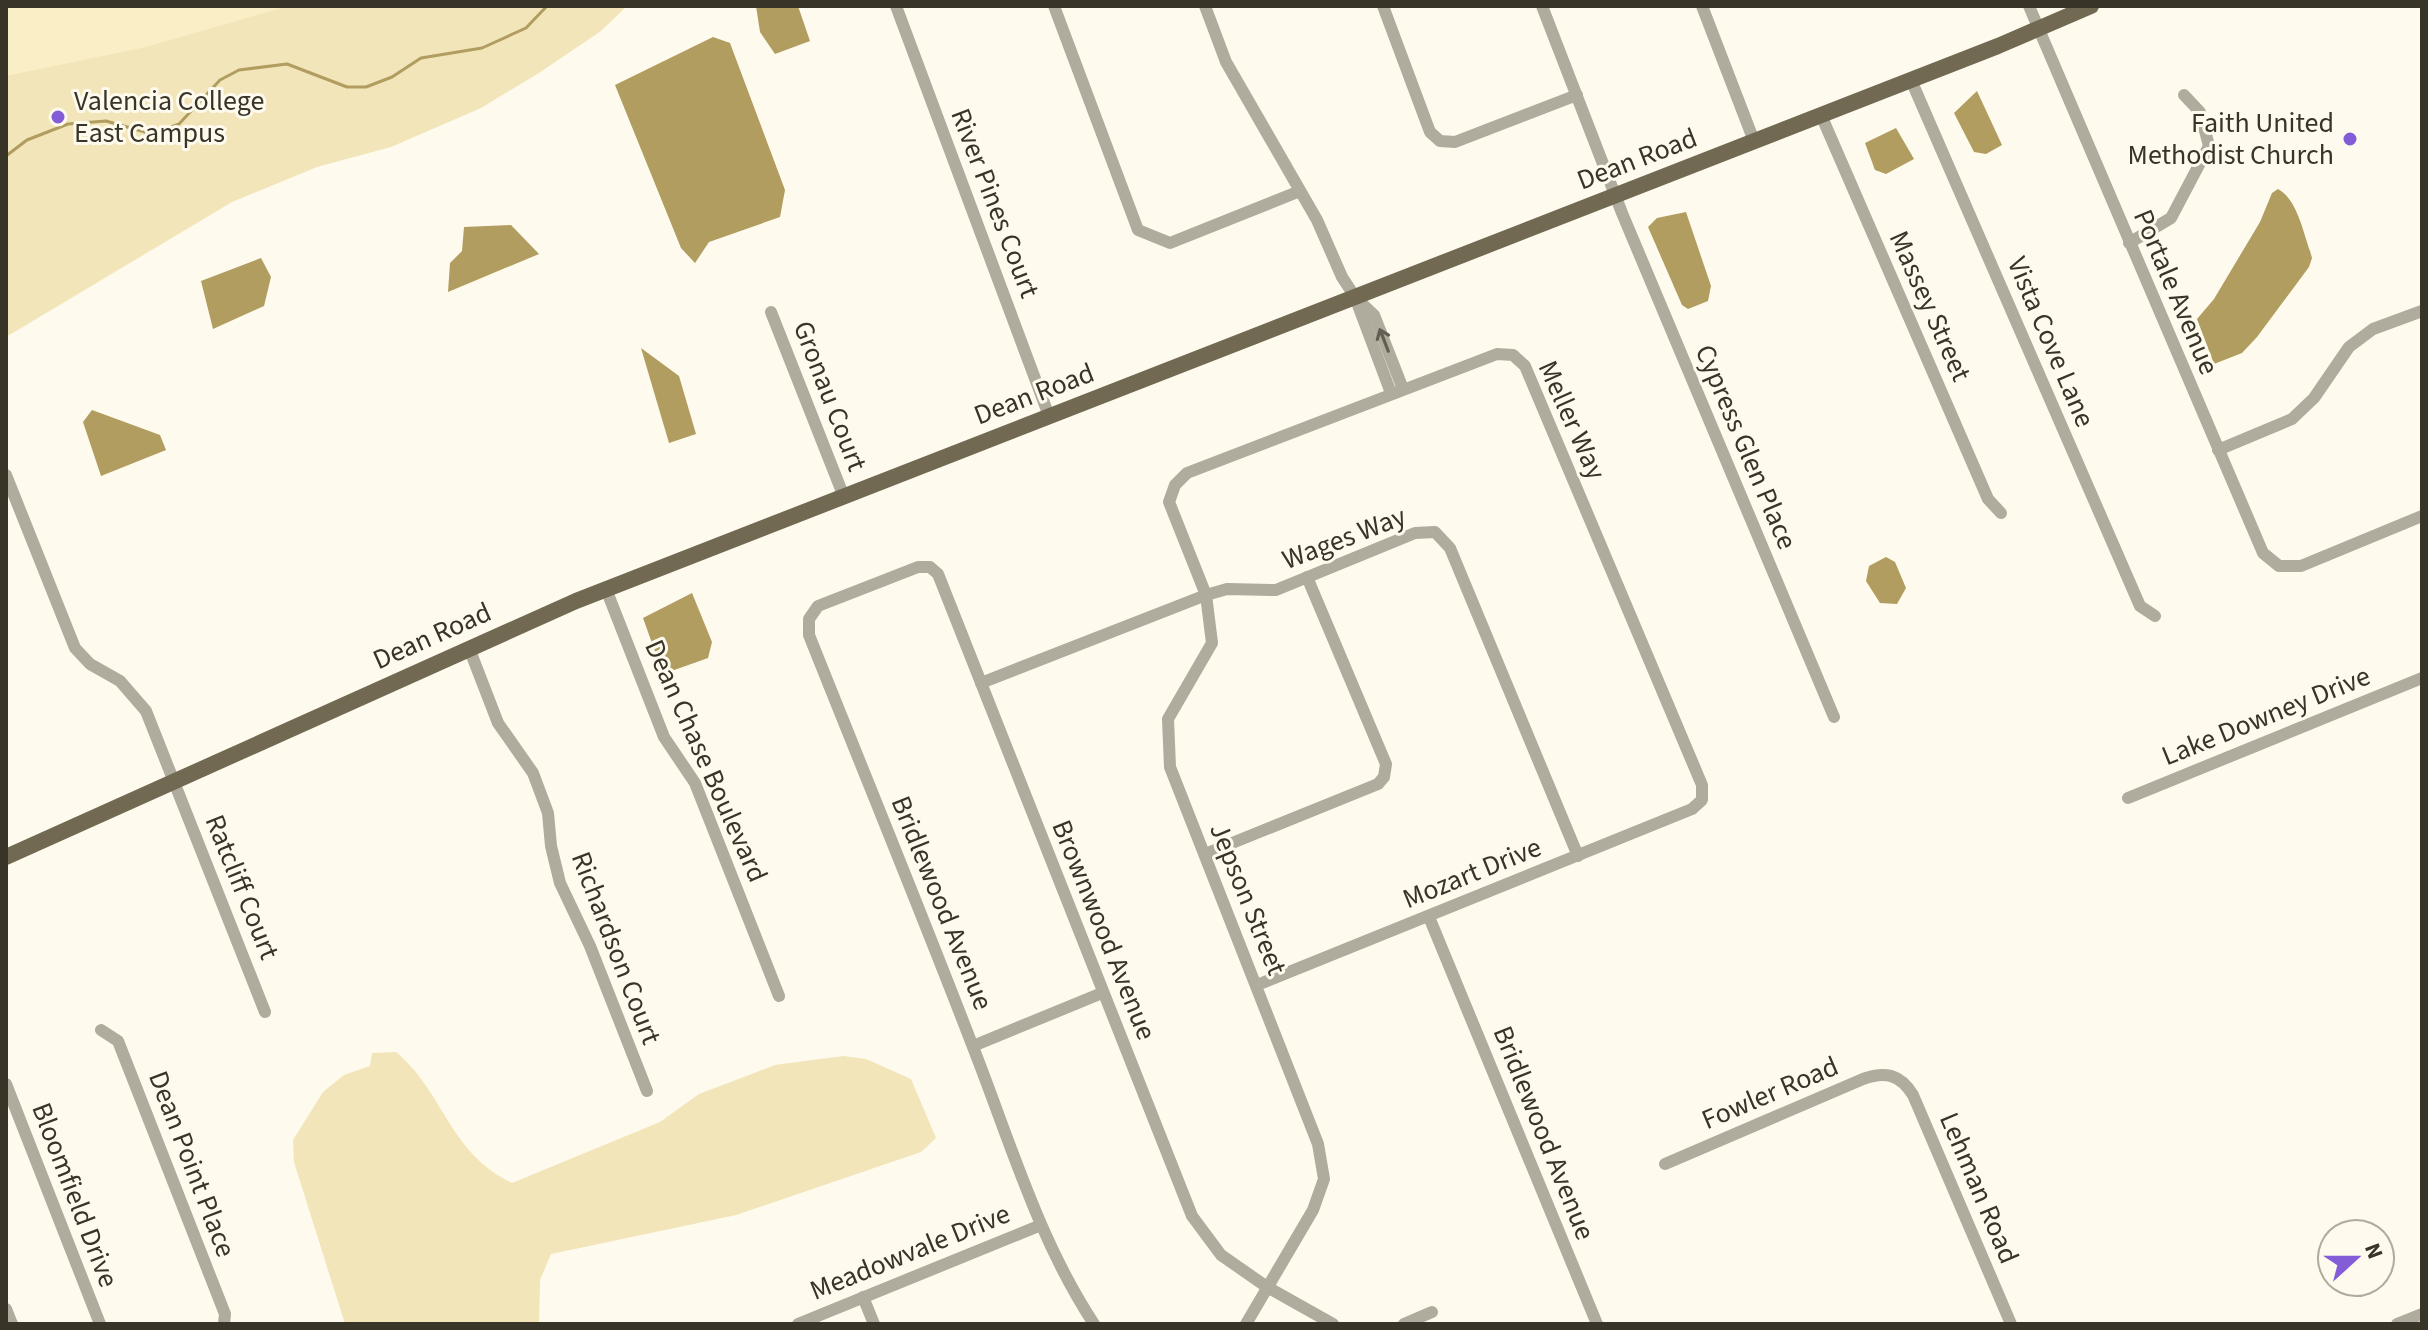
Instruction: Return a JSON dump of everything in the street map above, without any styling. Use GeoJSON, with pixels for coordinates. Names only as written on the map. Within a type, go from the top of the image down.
{"type":"FeatureCollection","features":[{"type":"Feature","properties":{"kind":"main road","name":"Dean Road"},"geometry":{"type":"LineString","coordinates":[[6,857],[606,589],[1911,80],[2091,6]]}},
{"type":"Feature","properties":{"kind":"street","name":"River Pines Court"},"geometry":{"type":"LineString","coordinates":[[896,6],[1049,416]]}},
{"type":"Feature","properties":{"kind":"street"},"geometry":{"type":"LineString","coordinates":[[1054,6],[1138,230],[1170,243],[1300,191]]}},
{"type":"Feature","properties":{"kind":"street"},"geometry":{"type":"LineString","coordinates":[[1205,6],[1226,62],[1322,231],[1342,277],[1355,297],[1374,315],[1397,391]]}},
{"type":"Feature","properties":{"kind":"street"},"geometry":{"type":"LineString","coordinates":[[1383,6],[1430,132],[1440,141],[1455,142],[1577,95]]}},
{"type":"Feature","properties":{"kind":"street","name":"Cypress Glen Place"},"geometry":{"type":"LineString","coordinates":[[1542,6],[1615,195],[1834,717]]}},
{"type":"Feature","properties":{"kind":"street"},"geometry":{"type":"LineString","coordinates":[[1702,6],[1754,141]]}},
{"type":"Feature","properties":{"kind":"street","name":"Portale Avenue"},"geometry":{"type":"LineString","coordinates":[[2029,6],[2263,553],[2279,566],[2301,566],[2422,516]]}},
{"type":"Feature","properties":{"kind":"street","name":"Vista Cove Lane"},"geometry":{"type":"LineString","coordinates":[[1911,80],[2140,606],[2155,616]]}},
{"type":"Feature","properties":{"kind":"street"},"geometry":{"type":"LineString","coordinates":[[2129,243],[2171,218],[2209,146],[2200,112],[2184,95]]}},
{"type":"Feature","properties":{"kind":"street","name":"Massey Street"},"geometry":{"type":"LineString","coordinates":[[1821,115],[1988,499],[2001,513]]}},
{"type":"Feature","properties":{"kind":"street"},"geometry":{"type":"LineString","coordinates":[[2218,450],[2292,419],[2314,398],[2349,347],[2373,329],[2422,311]]}},
{"type":"Feature","properties":{"kind":"street","name":"Gronau Court"},"geometry":{"type":"LineString","coordinates":[[771,312],[844,497]]}},
{"type":"Feature","properties":{"kind":"street","name":"Meller Way"},"geometry":{"type":"LineString","coordinates":[[1175,485],[1187,473],[1397,391],[1497,354],[1513,355],[1525,366],[1702,785],[1702,800]]}},
{"type":"Feature","properties":{"kind":"street","name":"Ratcliff Court"},"geometry":{"type":"LineString","coordinates":[[6,475],[75,648],[90,664],[120,681],[146,711],[265,1012]]}},
{"type":"Feature","properties":{"kind":"street","name":"Jepson Street"},"geometry":{"type":"LineString","coordinates":[[1175,485],[1169,502],[1206,595],[1212,643],[1168,719],[1170,767],[1318,1144],[1324,1179],[1313,1210],[1246,1324]]}},
{"type":"Feature","properties":{"kind":"street","name":"Wages Way"},"geometry":{"type":"LineString","coordinates":[[981,683],[1206,595],[1227,589],[1276,590],[1415,533],[1435,532],[1450,548],[1578,856]]}},
{"type":"Feature","properties":{"kind":"street","name":"Bridlewood Avenue"},"geometry":{"type":"LineString","coordinates":[[930,567],[918,567],[818,606],[809,619],[809,635],[1041,1225],[1069,1286],[1094,1324]]}},
{"type":"Feature","properties":{"kind":"street","name":"Brownwood Avenue"},"geometry":{"type":"LineString","coordinates":[[930,567],[938,574],[1192,1216],[1221,1255],[1267,1287],[1333,1324]]}},
{"type":"Feature","properties":{"kind":"street"},"geometry":{"type":"LineString","coordinates":[[1205,854],[1378,784],[1384,777],[1386,764],[1307,577]]}},
{"type":"Feature","properties":{"kind":"street","name":"Dean Chase Boulevard"},"geometry":{"type":"LineString","coordinates":[[606,589],[664,737],[695,783],[779,996]]}},
{"type":"Feature","properties":{"kind":"street","name":"Richardson Court"},"geometry":{"type":"LineString","coordinates":[[469,648],[505,735],[533,773],[548,813],[551,846],[560,883],[590,946],[647,1091]]}},
{"type":"Feature","properties":{"kind":"street","name":"Lake Downey Drive"},"geometry":{"type":"LineString","coordinates":[[2128,798],[2422,678]]}},
{"type":"Feature","properties":{"kind":"street","name":"Mozart Drive"},"geometry":{"type":"LineString","coordinates":[[1257,985],[1692,809],[1702,800]]}},
{"type":"Feature","properties":{"kind":"street","name":"Bridlewood Avenue"},"geometry":{"type":"LineString","coordinates":[[1429,917],[1597,1324]]}},
{"type":"Feature","properties":{"kind":"street"},"geometry":{"type":"LineString","coordinates":[[973,1046],[1102,993]]}},
{"type":"Feature","properties":{"kind":"street","name":"Dean Point Place"},"geometry":{"type":"LineString","coordinates":[[101,1030],[118,1041],[225,1314],[224,1324]]}},
{"type":"Feature","properties":{"kind":"street","name":"Fowler Road"},"geometry":{"type":"LineString","coordinates":[[1665,1164],[1863,1079],[1875,1075],[1895,1076]]}},
{"type":"Feature","properties":{"kind":"street","name":"Lehman Road"},"geometry":{"type":"LineString","coordinates":[[1895,1076],[1906,1084],[1913,1095],[2011,1324]]}},
{"type":"Feature","properties":{"kind":"street","name":"Bloomfield Drive"},"geometry":{"type":"LineString","coordinates":[[6,1084],[100,1324]]}},
{"type":"Feature","properties":{"kind":"street","name":"Meadowvale Drive"},"geometry":{"type":"LineString","coordinates":[[798,1324],[1041,1225]]}},
{"type":"Feature","properties":{"kind":"street"},"geometry":{"type":"LineString","coordinates":[[863,1297],[874,1324]]}},
{"type":"Feature","properties":{"kind":"street"},"geometry":{"type":"LineString","coordinates":[[6,1309],[12,1324]]}},
{"type":"Feature","properties":{"kind":"street"},"geometry":{"type":"LineString","coordinates":[[1404,1324],[1432,1312]]}},
{"type":"Feature","properties":{"kind":"street"},"geometry":{"type":"LineString","coordinates":[[2397,1324],[2422,1314]]}},
{"type":"Feature","properties":{"kind":"shaded area","name":"Valencia College East Campus"},"geometry":{"type":"Polygon","coordinates":[[[6,6],[379,6],[6,160],[6,6]]]}},
{"type":"Feature","properties":{"kind":"shaded area"},"geometry":{"type":"Polygon","coordinates":[[[288,6],[627,6],[601,31],[481,108],[391,147],[317,167],[232,202],[6,337],[6,76],[146,47],[288,6]]]}},
{"type":"Feature","properties":{"kind":"shaded area"},"geometry":{"type":"Polygon","coordinates":[[[756,6],[798,6],[810,41],[775,54],[760,32],[756,6]]]}},
{"type":"Feature","properties":{"kind":"shaded area"},"geometry":{"type":"Polygon","coordinates":[[[713,37],[730,43],[785,190],[780,217],[709,242],[695,263],[681,248],[615,85],[713,37]]]}},
{"type":"Feature","properties":{"kind":"shaded area"},"geometry":{"type":"Polygon","coordinates":[[[1977,91],[2002,145],[1986,154],[1974,152],[1954,113],[1977,91]]]}},
{"type":"Feature","properties":{"kind":"shaded area"},"geometry":{"type":"Polygon","coordinates":[[[1896,128],[1914,159],[1886,174],[1875,170],[1865,143],[1896,128]]]}},
{"type":"Feature","properties":{"kind":"shaded area"},"geometry":{"type":"Polygon","coordinates":[[[2278,189],[2290,200],[2298,217],[2312,258],[2309,267],[2242,353],[2214,364],[2197,319],[2214,299],[2260,222],[2272,193],[2278,189]]]}},
{"type":"Feature","properties":{"kind":"shaded area"},"geometry":{"type":"Polygon","coordinates":[[[1686,212],[1711,286],[1708,301],[1688,309],[1682,305],[1648,227],[1657,218],[1686,212]]]}},
{"type":"Feature","properties":{"kind":"shaded area"},"geometry":{"type":"Polygon","coordinates":[[[511,225],[539,254],[448,292],[450,263],[462,251],[464,227],[511,225]]]}},
{"type":"Feature","properties":{"kind":"shaded area"},"geometry":{"type":"Polygon","coordinates":[[[261,258],[271,277],[264,306],[213,329],[201,281],[261,258]]]}},
{"type":"Feature","properties":{"kind":"shaded area"},"geometry":{"type":"Polygon","coordinates":[[[641,348],[679,376],[696,434],[669,443],[641,348]]]}},
{"type":"Feature","properties":{"kind":"shaded area"},"geometry":{"type":"Polygon","coordinates":[[[92,410],[160,435],[166,450],[101,476],[83,422],[92,410]]]}},
{"type":"Feature","properties":{"kind":"shaded area"},"geometry":{"type":"Polygon","coordinates":[[[1886,557],[1895,562],[1906,588],[1897,604],[1880,603],[1866,581],[1869,566],[1886,557]]]}},
{"type":"Feature","properties":{"kind":"shaded area"},"geometry":{"type":"Polygon","coordinates":[[[692,593],[712,642],[708,658],[663,674],[643,618],[692,593]]]}},
{"type":"Feature","properties":{"kind":"shaded area"},"geometry":{"type":"Polygon","coordinates":[[[396,1052],[426,1085],[474,1156],[512,1183],[660,1122],[699,1094],[775,1065],[843,1056],[866,1059],[911,1079],[936,1138],[921,1152],[736,1215],[551,1254],[540,1280],[539,1324],[345,1324],[294,1162],[293,1140],[323,1092],[344,1075],[370,1066],[372,1053],[396,1052]]]}},
{"type":"Feature","properties":{"kind":"waterway"},"geometry":{"type":"LineString","coordinates":[[6,156],[27,140],[68,124],[106,121],[152,134],[179,124],[220,80],[239,70],[287,64],[347,87],[366,87],[392,77],[421,58],[482,48],[526,28],[547,6]]}},
{"type":"Feature","properties":{"kind":"place","name":"Valencia College East Campus"},"geometry":{"type":"Point","coordinates":[58,117]}},
{"type":"Feature","properties":{"kind":"place","name":"Faith United Methodist Church"},"geometry":{"type":"Point","coordinates":[2350,139]}}]}
